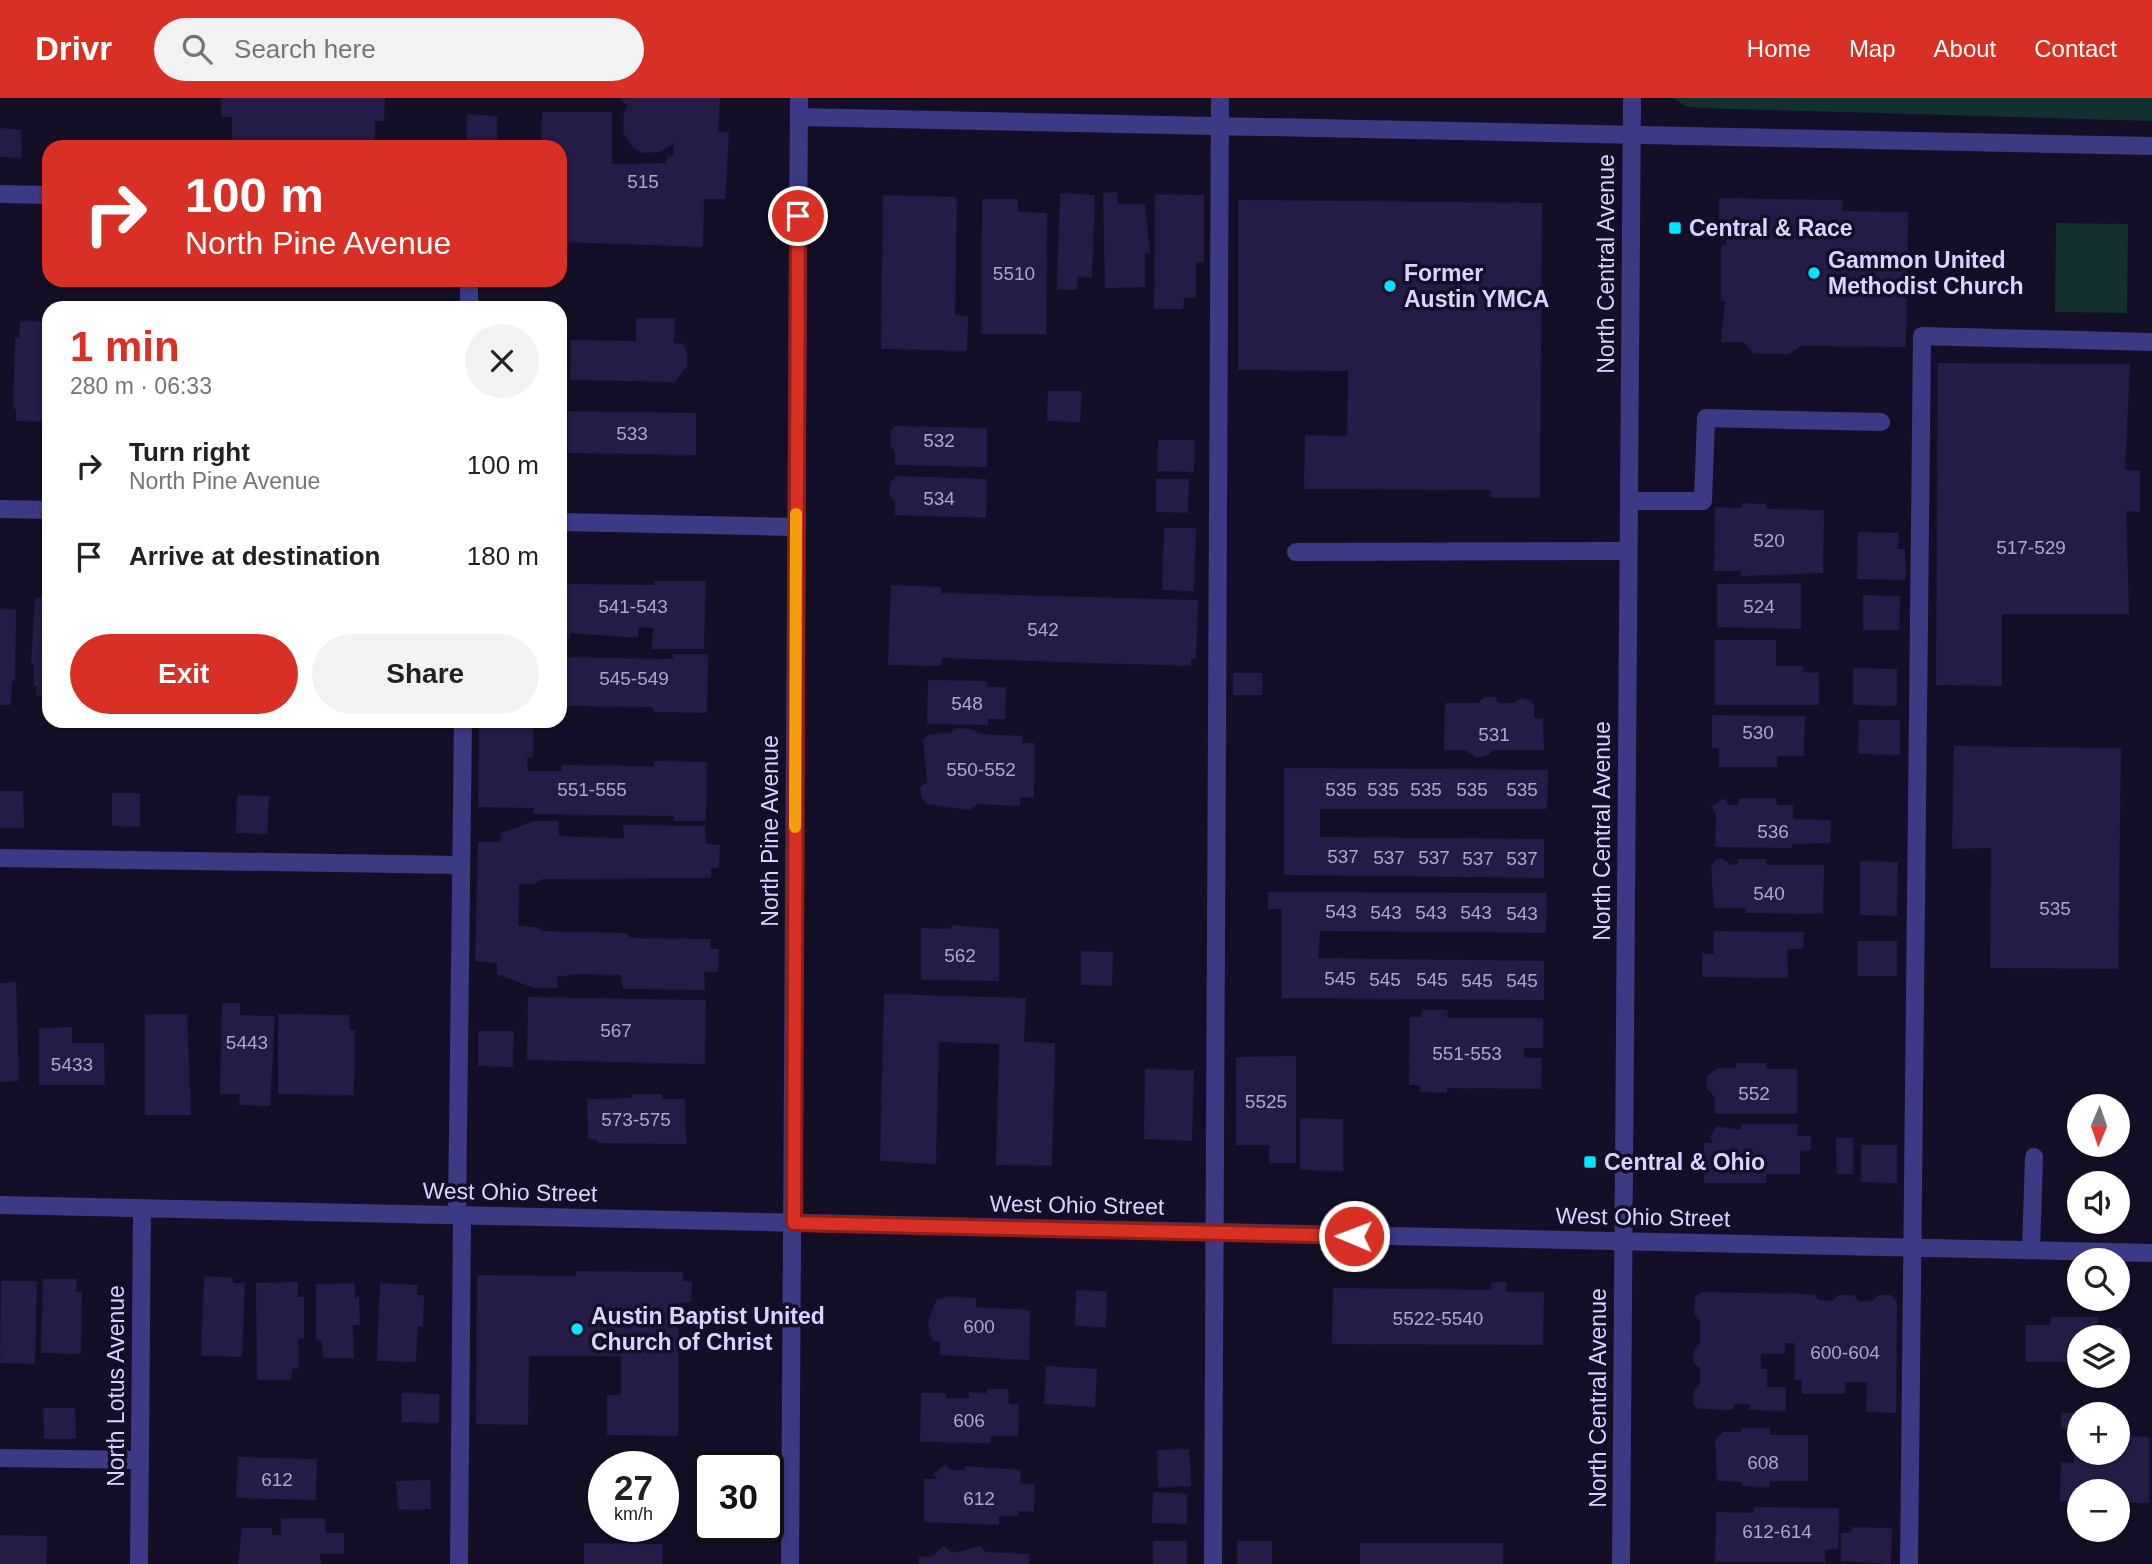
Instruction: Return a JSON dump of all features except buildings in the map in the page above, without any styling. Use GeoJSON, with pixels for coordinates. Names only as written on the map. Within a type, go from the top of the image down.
{"type":"FeatureCollection","features":[{"type":"Feature","properties":{"kind":"street","name":"North Pine Avenue"},"geometry":{"type":"LineString","coordinates":[[790,1564],[799,98]]}},
{"type":"Feature","properties":{"kind":"street"},"geometry":{"type":"LineString","coordinates":[[1213,1564],[1220,98]]}},
{"type":"Feature","properties":{"kind":"street","name":"North Central Avenue"},"geometry":{"type":"LineString","coordinates":[[1621,1564],[1632,98]]}},
{"type":"Feature","properties":{"kind":"street"},"geometry":{"type":"LineString","coordinates":[[799,117],[2152,146]]}},
{"type":"Feature","properties":{"kind":"street"},"geometry":{"type":"LineString","coordinates":[[0,194],[42,195]]}},
{"type":"Feature","properties":{"kind":"street"},"geometry":{"type":"LineString","coordinates":[[1909,1564],[1922,336],[2152,342]]}},
{"type":"Feature","properties":{"kind":"street"},"geometry":{"type":"LineString","coordinates":[[1629,501],[1703,501],[1706,418],[1881,422]]}},
{"type":"Feature","properties":{"kind":"street"},"geometry":{"type":"LineString","coordinates":[[0,509],[42,510]]}},
{"type":"Feature","properties":{"kind":"street"},"geometry":{"type":"LineString","coordinates":[[567,522],[796,527]]}},
{"type":"Feature","properties":{"kind":"street"},"geometry":{"type":"LineString","coordinates":[[1296,552],[1628,551]]}},
{"type":"Feature","properties":{"kind":"street"},"geometry":{"type":"LineString","coordinates":[[459,1564],[463,728]]}},
{"type":"Feature","properties":{"kind":"street"},"geometry":{"type":"LineString","coordinates":[[0,858],[461,865]]}},
{"type":"Feature","properties":{"kind":"street"},"geometry":{"type":"LineString","coordinates":[[2031,1250],[2034,1157]]}},
{"type":"Feature","properties":{"kind":"street","name":"West Ohio Street"},"geometry":{"type":"LineString","coordinates":[[0,1205],[2152,1253]]}},
{"type":"Feature","properties":{"kind":"street","name":"North Lotus Avenue"},"geometry":{"type":"LineString","coordinates":[[139,1564],[142,1209]]}},
{"type":"Feature","properties":{"kind":"street"},"geometry":{"type":"LineString","coordinates":[[0,1458],[140,1460]]}},
{"type":"Feature","properties":{"kind":"green space"},"geometry":{"type":"Polygon","coordinates":[[[1674,98],[2152,98],[2152,121],[1701,108],[1685,106],[1674,98]]]}},
{"type":"Feature","properties":{"kind":"green space"},"geometry":{"type":"Polygon","coordinates":[[[2056,223],[2128,224],[2127,313],[2055,312],[2056,223]]]}},
{"type":"Feature","properties":{"kind":"slow traffic"},"geometry":{"type":"LineString","coordinates":[[795,827],[796,514]]}},
{"type":"Feature","properties":{"kind":"place","name":"Central & Race"},"geometry":{"type":"Point","coordinates":[1675,228]}},
{"type":"Feature","properties":{"kind":"place","name":"Gammon United Methodist Church"},"geometry":{"type":"Point","coordinates":[1814,273]}},
{"type":"Feature","properties":{"kind":"place","name":"Former Austin YMCA"},"geometry":{"type":"Point","coordinates":[1390,286]}},
{"type":"Feature","properties":{"kind":"place","name":"Central & Ohio"},"geometry":{"type":"Point","coordinates":[1590,1162]}},
{"type":"Feature","properties":{"kind":"place","name":"Austin Baptist United Church of Christ"},"geometry":{"type":"Point","coordinates":[577,1329]}},
{"type":"Feature","properties":{"kind":"route"},"geometry":{"type":"LineString","coordinates":[[798,216],[794,1223],[1354,1236]]}}]}
